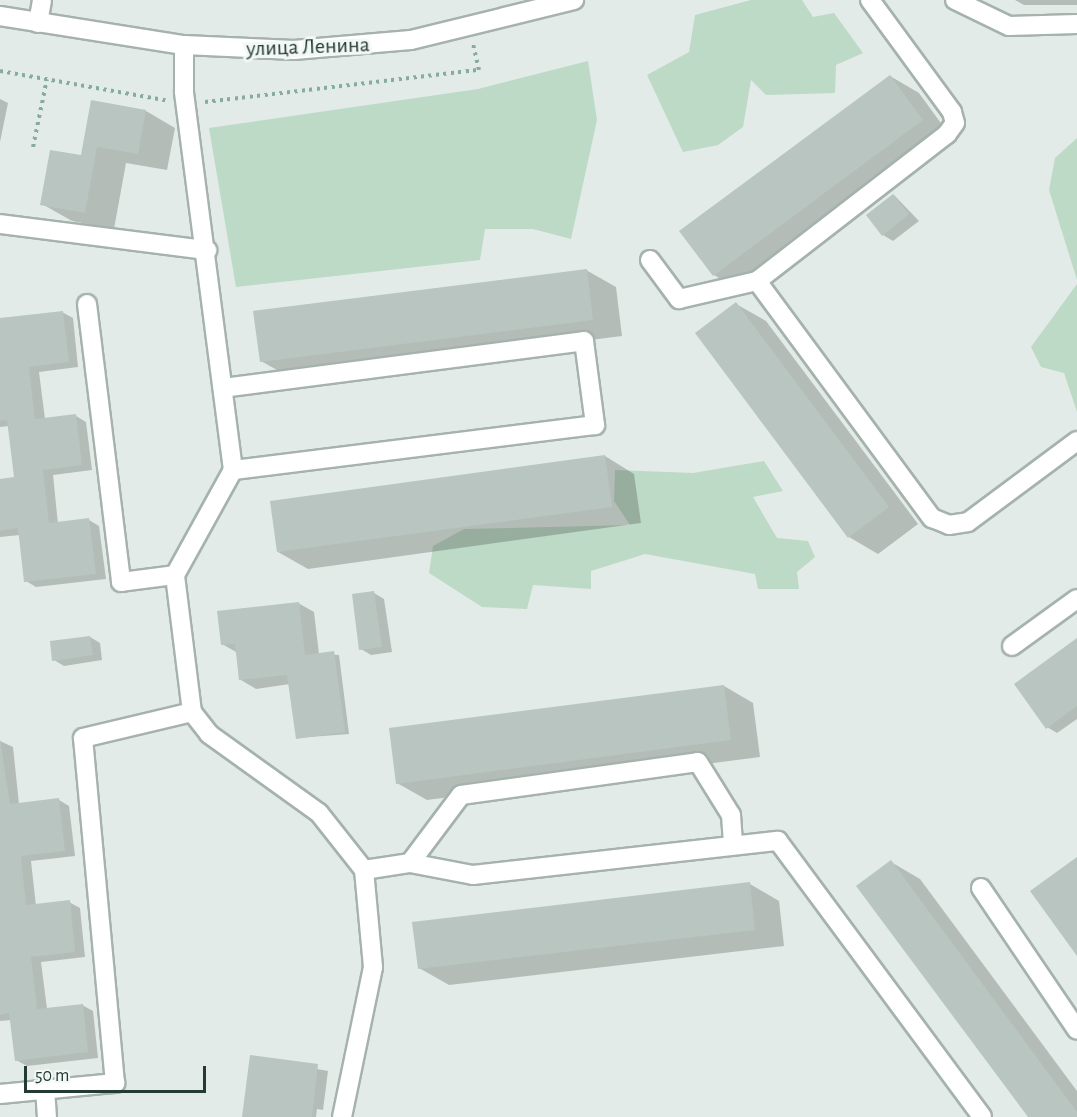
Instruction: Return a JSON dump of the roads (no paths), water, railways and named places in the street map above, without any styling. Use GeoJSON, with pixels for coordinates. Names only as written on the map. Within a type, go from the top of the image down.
{"type":"FeatureCollection","features":[{"type":"Feature","properties":{"kind":"street"},"geometry":{"type":"LineString","coordinates":[[38,22],[42,0]]}},
{"type":"Feature","properties":{"kind":"street","name":"улица Ленина"},"geometry":{"type":"LineString","coordinates":[[0,16],[184,45],[294,50],[371,45],[484,26],[574,0]]}},
{"type":"Feature","properties":{"kind":"street"},"geometry":{"type":"LineString","coordinates":[[650,260],[678,299],[757,280],[947,135],[955,123],[952,112],[870,0]]}},
{"type":"Feature","properties":{"kind":"street"},"geometry":{"type":"LineString","coordinates":[[955,0],[1009,26],[1077,24]]}},
{"type":"Feature","properties":{"kind":"street"},"geometry":{"type":"LineString","coordinates":[[184,45],[186,104],[207,250],[233,470],[175,575],[192,712],[209,734],[319,813],[364,870],[372,967],[342,1117]]}},
{"type":"Feature","properties":{"kind":"street"},"geometry":{"type":"LineString","coordinates":[[0,224],[207,250]]}},
{"type":"Feature","properties":{"kind":"street"},"geometry":{"type":"LineString","coordinates":[[757,280],[932,518],[949,525],[968,522],[1077,441]]}},
{"type":"Feature","properties":{"kind":"street"},"geometry":{"type":"LineString","coordinates":[[87,304],[121,582],[175,575]]}},
{"type":"Feature","properties":{"kind":"street"},"geometry":{"type":"LineString","coordinates":[[223,388],[584,341],[595,425],[233,470]]}},
{"type":"Feature","properties":{"kind":"street"},"geometry":{"type":"LineString","coordinates":[[1012,646],[1077,599]]}},
{"type":"Feature","properties":{"kind":"street"},"geometry":{"type":"LineString","coordinates":[[0,1094],[115,1083],[82,738],[192,712]]}},
{"type":"Feature","properties":{"kind":"street"},"geometry":{"type":"LineString","coordinates":[[410,863],[461,795],[698,762],[731,815],[734,845]]}},
{"type":"Feature","properties":{"kind":"street"},"geometry":{"type":"LineString","coordinates":[[364,870],[410,863],[473,875],[778,841],[982,1117]]}},
{"type":"Feature","properties":{"kind":"street"},"geometry":{"type":"LineString","coordinates":[[981,888],[1077,1030]]}},
{"type":"Feature","properties":{"kind":"street"},"geometry":{"type":"LineString","coordinates":[[45,1089],[47,1117]]}}]}
